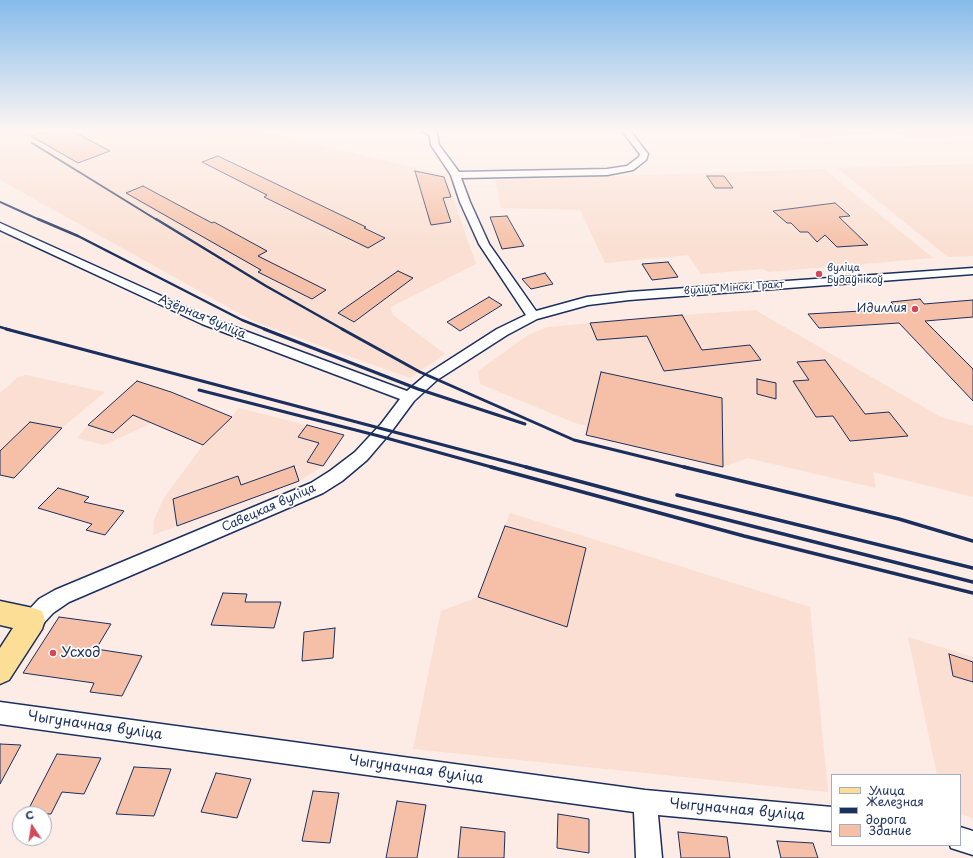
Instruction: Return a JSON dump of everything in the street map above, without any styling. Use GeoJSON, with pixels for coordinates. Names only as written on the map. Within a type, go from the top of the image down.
{"type":"FeatureCollection","features":[{"type":"Feature","properties":{"kind":"main road"},"geometry":{"type":"LineString","coordinates":[[0,613],[33,620],[0,671]]}},
{"type":"Feature","properties":{"kind":"street"},"geometry":{"type":"LineString","coordinates":[[453,171],[484,244],[533,316]]}},
{"type":"Feature","properties":{"kind":"street"},"geometry":{"type":"LineString","coordinates":[[456,175],[613,171]]}},
{"type":"Feature","properties":{"kind":"street","name":"Азёрная вуліца"},"geometry":{"type":"LineString","coordinates":[[0,226],[206,321],[409,397]]}},
{"type":"Feature","properties":{"kind":"street","name":"вуліца Мінскі Тракт"},"geometry":{"type":"LineString","coordinates":[[502,332],[533,316],[587,301],[628,296],[973,271]]}},
{"type":"Feature","properties":{"kind":"street","name":"Савецкая вуліца"},"geometry":{"type":"LineString","coordinates":[[33,620],[46,606],[62,596],[284,504],[317,488],[336,476],[361,456],[386,428],[409,397],[432,377],[502,332]]}},
{"type":"Feature","properties":{"kind":"street","name":"Чыгуначная вуліца"},"geometry":{"type":"LineString","coordinates":[[0,713],[645,802],[831,820]]}},
{"type":"Feature","properties":{"kind":"street"},"geometry":{"type":"LineString","coordinates":[[645,802],[649,858]]}},
{"type":"Feature","properties":{"kind":"street"},"geometry":{"type":"LineString","coordinates":[[961,839],[973,843]]}},
{"type":"Feature","properties":{"kind":"shaded area"},"geometry":{"type":"Polygon","coordinates":[[[0,171],[428,171],[445,175],[476,264],[391,307],[392,314],[445,354],[410,378],[255,322],[0,180],[0,171]]]}},
{"type":"Feature","properties":{"kind":"shaded area"},"geometry":{"type":"Polygon","coordinates":[[[763,171],[826,171],[933,258],[768,272],[763,269],[701,274],[688,255],[605,263],[580,210],[501,208],[495,180],[763,171]]]}},
{"type":"Feature","properties":{"kind":"shaded area"},"geometry":{"type":"Polygon","coordinates":[[[841,171],[973,171],[973,256],[948,257],[841,171]]]}},
{"type":"Feature","properties":{"kind":"shaded area"},"geometry":{"type":"Polygon","coordinates":[[[755,310],[941,417],[973,426],[973,497],[873,472],[876,488],[747,458],[723,467],[586,435],[587,426],[575,423],[480,384],[478,371],[528,335],[548,327],[755,310]]]}},
{"type":"Feature","properties":{"kind":"shaded area"},"geometry":{"type":"Polygon","coordinates":[[[26,375],[105,392],[62,428],[14,478],[0,475],[0,393],[18,377],[26,375]]]}},
{"type":"Feature","properties":{"kind":"shaded area"},"geometry":{"type":"Polygon","coordinates":[[[161,389],[231,417],[239,408],[344,435],[323,466],[299,481],[153,535],[154,520],[163,499],[203,445],[152,423],[104,445],[77,438],[88,425],[161,389]]]}},
{"type":"Feature","properties":{"kind":"shaded area"},"geometry":{"type":"Polygon","coordinates":[[[510,513],[810,607],[828,792],[413,749],[441,611],[478,597],[510,513]]]}},
{"type":"Feature","properties":{"kind":"shaded area"},"geometry":{"type":"Polygon","coordinates":[[[908,637],[973,657],[973,818],[961,814],[961,774],[937,774],[908,637]]]}},
{"type":"Feature","properties":{"kind":"building"},"geometry":{"type":"Polygon","coordinates":[[[220,171],[249,171],[366,227],[364,228],[385,238],[368,248],[264,197],[267,195],[220,171]]]}},
{"type":"Feature","properties":{"kind":"building"},"geometry":{"type":"Polygon","coordinates":[[[415,171],[444,177],[451,197],[443,198],[451,222],[431,225],[415,171]]]}},
{"type":"Feature","properties":{"kind":"building"},"geometry":{"type":"Polygon","coordinates":[[[707,176],[724,176],[733,188],[715,188],[707,176]]]}},
{"type":"Feature","properties":{"kind":"building"},"geometry":{"type":"Polygon","coordinates":[[[143,186],[267,251],[258,256],[326,290],[312,299],[258,272],[261,270],[126,193],[143,186]]]}},
{"type":"Feature","properties":{"kind":"building"},"geometry":{"type":"Polygon","coordinates":[[[835,203],[850,216],[839,217],[868,245],[837,247],[825,235],[817,242],[808,232],[800,232],[791,223],[787,223],[773,211],[835,203]]]}},
{"type":"Feature","properties":{"kind":"building"},"geometry":{"type":"Polygon","coordinates":[[[507,216],[524,246],[502,249],[490,217],[507,216]]]}},
{"type":"Feature","properties":{"kind":"building"},"geometry":{"type":"Polygon","coordinates":[[[668,262],[678,277],[652,280],[642,264],[668,262]]]}},
{"type":"Feature","properties":{"kind":"building"},"geometry":{"type":"Polygon","coordinates":[[[398,271],[413,278],[354,322],[338,313],[398,271]]]}},
{"type":"Feature","properties":{"kind":"building"},"geometry":{"type":"Polygon","coordinates":[[[545,273],[553,284],[531,289],[522,279],[545,273]]]}},
{"type":"Feature","properties":{"kind":"building"},"geometry":{"type":"Polygon","coordinates":[[[489,297],[502,305],[460,331],[447,322],[489,297]]]}},
{"type":"Feature","properties":{"kind":"building"},"geometry":{"type":"Polygon","coordinates":[[[920,299],[924,304],[973,300],[973,317],[925,321],[973,369],[973,401],[899,323],[819,328],[808,314],[897,309],[891,302],[920,299]]]}},
{"type":"Feature","properties":{"kind":"building"},"geometry":{"type":"Polygon","coordinates":[[[682,315],[702,350],[750,345],[761,360],[664,371],[647,336],[597,340],[590,323],[682,315]]]}},
{"type":"Feature","properties":{"kind":"building"},"geometry":{"type":"Polygon","coordinates":[[[825,360],[865,414],[889,412],[908,436],[850,441],[833,416],[816,417],[793,381],[809,380],[797,362],[825,360]]]}},
{"type":"Feature","properties":{"kind":"building"},"geometry":{"type":"Polygon","coordinates":[[[601,372],[722,398],[723,467],[586,435],[601,372]]]}},
{"type":"Feature","properties":{"kind":"building"},"geometry":{"type":"Polygon","coordinates":[[[757,379],[776,383],[776,399],[757,394],[757,379]]]}},
{"type":"Feature","properties":{"kind":"building"},"geometry":{"type":"Polygon","coordinates":[[[137,381],[171,392],[232,417],[203,445],[133,415],[113,433],[88,425],[137,381]]]}},
{"type":"Feature","properties":{"kind":"building"},"geometry":{"type":"Polygon","coordinates":[[[30,422],[62,428],[14,478],[0,475],[0,451],[30,422]]]}},
{"type":"Feature","properties":{"kind":"building"},"geometry":{"type":"Polygon","coordinates":[[[307,425],[344,435],[323,466],[307,462],[319,443],[298,437],[307,425]]]}},
{"type":"Feature","properties":{"kind":"building"},"geometry":{"type":"Polygon","coordinates":[[[294,466],[299,481],[177,526],[173,499],[238,476],[241,485],[294,466]]]}},
{"type":"Feature","properties":{"kind":"building"},"geometry":{"type":"Polygon","coordinates":[[[58,488],[89,497],[84,502],[124,511],[105,535],[86,530],[92,524],[38,508],[58,488]]]}},
{"type":"Feature","properties":{"kind":"building"},"geometry":{"type":"Polygon","coordinates":[[[505,526],[586,548],[567,627],[478,597],[505,526]]]}},
{"type":"Feature","properties":{"kind":"building"},"geometry":{"type":"Polygon","coordinates":[[[223,593],[247,594],[245,602],[281,602],[274,628],[211,625],[223,593]]]}},
{"type":"Feature","properties":{"kind":"building"},"geometry":{"type":"Polygon","coordinates":[[[59,617],[111,624],[96,649],[142,656],[122,696],[90,692],[94,683],[23,673],[59,617]]]}},
{"type":"Feature","properties":{"kind":"building"},"geometry":{"type":"Polygon","coordinates":[[[335,628],[333,658],[302,661],[304,632],[335,628]]]}},
{"type":"Feature","properties":{"kind":"building"},"geometry":{"type":"Polygon","coordinates":[[[949,654],[973,662],[973,682],[953,676],[949,654]]]}},
{"type":"Feature","properties":{"kind":"building"},"geometry":{"type":"Polygon","coordinates":[[[0,744],[21,745],[0,784],[0,744]]]}},
{"type":"Feature","properties":{"kind":"building"},"geometry":{"type":"Polygon","coordinates":[[[57,754],[101,758],[84,794],[62,792],[52,812],[52,806],[30,806],[57,754]]]}},
{"type":"Feature","properties":{"kind":"building"},"geometry":{"type":"Polygon","coordinates":[[[134,767],[171,769],[154,816],[116,814],[134,767]]]}},
{"type":"Feature","properties":{"kind":"building"},"geometry":{"type":"Polygon","coordinates":[[[216,773],[251,779],[237,818],[201,812],[216,773]]]}},
{"type":"Feature","properties":{"kind":"building"},"geometry":{"type":"Polygon","coordinates":[[[313,791],[339,793],[330,843],[302,841],[313,791]]]}},
{"type":"Feature","properties":{"kind":"building"},"geometry":{"type":"Polygon","coordinates":[[[397,801],[426,805],[417,858],[386,858],[397,801]]]}},
{"type":"Feature","properties":{"kind":"building"},"geometry":{"type":"Polygon","coordinates":[[[558,814],[589,819],[589,853],[557,848],[558,814]]]}},
{"type":"Feature","properties":{"kind":"building"},"geometry":{"type":"Polygon","coordinates":[[[461,827],[505,832],[504,858],[458,858],[461,827]]]}},
{"type":"Feature","properties":{"kind":"building"},"geometry":{"type":"Polygon","coordinates":[[[678,832],[727,837],[730,858],[681,858],[678,832]]]}},
{"type":"Feature","properties":{"kind":"building"},"geometry":{"type":"Polygon","coordinates":[[[777,841],[813,843],[818,858],[781,858],[777,841]]]}},
{"type":"Feature","properties":{"kind":"railway"},"geometry":{"type":"LineString","coordinates":[[78,171],[157,220]]}},
{"type":"Feature","properties":{"kind":"railway"},"geometry":{"type":"LineString","coordinates":[[0,202],[40,220]]}},
{"type":"Feature","properties":{"kind":"railway"},"geometry":{"type":"LineString","coordinates":[[38,219],[78,236],[242,320],[267,330]]}},
{"type":"Feature","properties":{"kind":"railway"},"geometry":{"type":"LineString","coordinates":[[156,219],[266,286],[344,330]]}},
{"type":"Feature","properties":{"kind":"railway"},"geometry":{"type":"LineString","coordinates":[[0,327],[10,330]]}},
{"type":"Feature","properties":{"kind":"railway"},"geometry":{"type":"LineString","coordinates":[[6,329],[530,468]]}},
{"type":"Feature","properties":{"kind":"railway"},"geometry":{"type":"LineString","coordinates":[[264,329],[418,389],[525,424]]}},
{"type":"Feature","properties":{"kind":"railway"},"geometry":{"type":"LineString","coordinates":[[342,329],[420,372],[574,440],[688,468]]}},
{"type":"Feature","properties":{"kind":"railway"},"geometry":{"type":"LineString","coordinates":[[199,390],[379,436],[495,468]]}},
{"type":"Feature","properties":{"kind":"railway"},"geometry":{"type":"LineString","coordinates":[[491,467],[744,536],[973,593]]}},
{"type":"Feature","properties":{"kind":"railway"},"geometry":{"type":"LineString","coordinates":[[526,467],[649,500],[973,582]]}},
{"type":"Feature","properties":{"kind":"railway"},"geometry":{"type":"LineString","coordinates":[[684,467],[899,519],[973,541]]}},
{"type":"Feature","properties":{"kind":"railway"},"geometry":{"type":"LineString","coordinates":[[677,495],[973,568]]}},
{"type":"Feature","properties":{"kind":"place","name":"вуліца Будаўнікоў"},"geometry":{"type":"Point","coordinates":[819,274]}},
{"type":"Feature","properties":{"kind":"place","name":"Идиллия"},"geometry":{"type":"Point","coordinates":[915,309]}},
{"type":"Feature","properties":{"kind":"place","name":"Усход"},"geometry":{"type":"Point","coordinates":[53,653]}}]}
